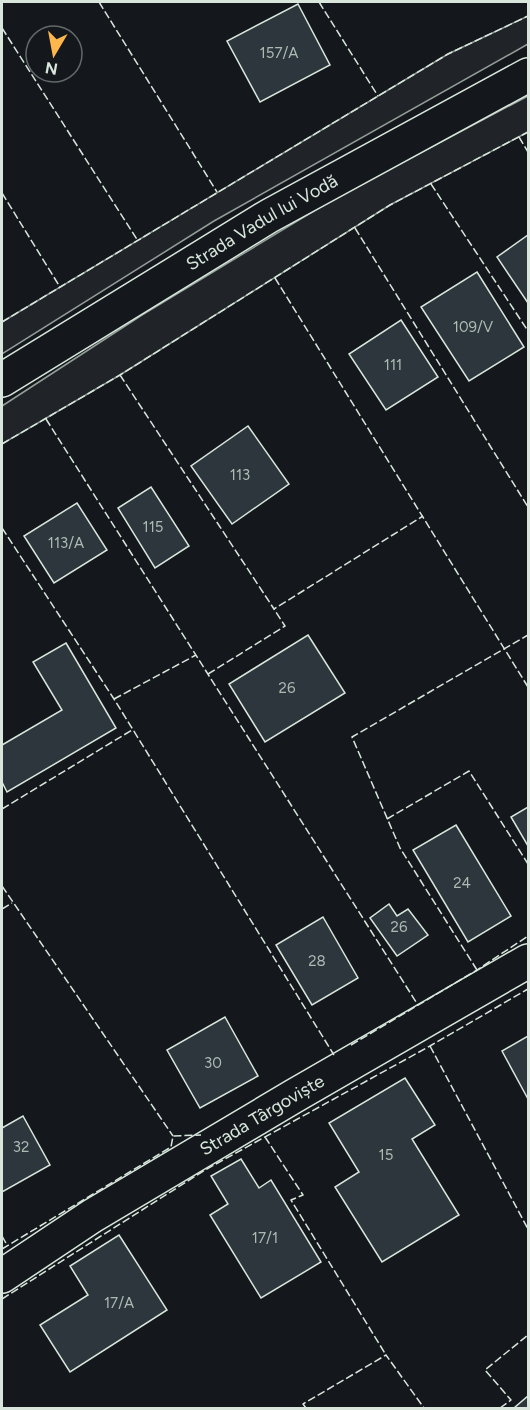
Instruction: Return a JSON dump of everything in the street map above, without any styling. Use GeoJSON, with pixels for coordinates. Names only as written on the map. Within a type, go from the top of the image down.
{"type":"FeatureCollection","features":[{"type":"Feature","properties":{"kind":"street","name":"Strada Vadul lui Vodă"},"geometry":{"type":"LineString","coordinates":[[2,380],[269,216],[528,75]]}},
{"type":"Feature","properties":{"kind":"street","name":"Strada Târgoviște"},"geometry":{"type":"LineString","coordinates":[[2,1276],[92,1216],[528,961]]}},
{"type":"Feature","properties":{"kind":"shaded area"},"geometry":{"type":"Polygon","coordinates":[[[528,16],[528,44],[214,221],[2,354],[2,322],[448,54],[528,16]]]}},
{"type":"Feature","properties":{"kind":"shaded area"},"geometry":{"type":"Polygon","coordinates":[[[528,96],[528,132],[390,205],[120,375],[2,444],[2,406],[142,315],[337,197],[528,96]]]}},
{"type":"Feature","properties":{"kind":"building"},"geometry":{"type":"Polygon","coordinates":[[[298,4],[330,65],[260,102],[227,41],[298,4]]]}},
{"type":"Feature","properties":{"kind":"building"},"geometry":{"type":"Polygon","coordinates":[[[528,235],[528,303],[497,257],[528,235]]]}},
{"type":"Feature","properties":{"kind":"building"},"geometry":{"type":"Polygon","coordinates":[[[477,272],[524,347],[469,381],[421,307],[477,272]]]}},
{"type":"Feature","properties":{"kind":"building"},"geometry":{"type":"Polygon","coordinates":[[[401,320],[438,377],[386,410],[349,354],[401,320]]]}},
{"type":"Feature","properties":{"kind":"building"},"geometry":{"type":"Polygon","coordinates":[[[248,426],[289,484],[232,524],[191,466],[248,426]]]}},
{"type":"Feature","properties":{"kind":"building"},"geometry":{"type":"Polygon","coordinates":[[[151,487],[189,546],[155,568],[118,508],[151,487]]]}},
{"type":"Feature","properties":{"kind":"building"},"geometry":{"type":"Polygon","coordinates":[[[77,503],[107,550],[54,583],[24,536],[77,503]]]}},
{"type":"Feature","properties":{"kind":"building"},"geometry":{"type":"Polygon","coordinates":[[[308,635],[345,693],[265,742],[229,684],[308,635]]]}},
{"type":"Feature","properties":{"kind":"building"},"geometry":{"type":"Polygon","coordinates":[[[66,643],[116,728],[7,792],[2,782],[2,745],[62,710],[33,662],[66,643]]]}},
{"type":"Feature","properties":{"kind":"building"},"geometry":{"type":"Polygon","coordinates":[[[528,807],[528,846],[511,817],[528,807]]]}},
{"type":"Feature","properties":{"kind":"building"},"geometry":{"type":"Polygon","coordinates":[[[456,825],[511,916],[468,942],[413,850],[456,825]]]}},
{"type":"Feature","properties":{"kind":"building"},"geometry":{"type":"Polygon","coordinates":[[[389,904],[397,916],[408,909],[428,935],[397,956],[370,918],[389,904]]]}},
{"type":"Feature","properties":{"kind":"building"},"geometry":{"type":"Polygon","coordinates":[[[323,917],[358,978],[312,1005],[276,945],[323,917]]]}},
{"type":"Feature","properties":{"kind":"building"},"geometry":{"type":"Polygon","coordinates":[[[225,1017],[258,1076],[200,1108],[167,1050],[225,1017]]]}},
{"type":"Feature","properties":{"kind":"building"},"geometry":{"type":"Polygon","coordinates":[[[528,1036],[528,1099],[502,1051],[528,1036]]]}},
{"type":"Feature","properties":{"kind":"building"},"geometry":{"type":"Polygon","coordinates":[[[405,1078],[435,1125],[412,1139],[459,1215],[382,1262],[335,1187],[359,1172],[329,1123],[405,1078]]]}},
{"type":"Feature","properties":{"kind":"building"},"geometry":{"type":"Polygon","coordinates":[[[23,1116],[50,1165],[2,1192],[2,1128],[23,1116]]]}},
{"type":"Feature","properties":{"kind":"building"},"geometry":{"type":"Polygon","coordinates":[[[241,1159],[259,1188],[271,1180],[321,1262],[261,1298],[210,1215],[228,1204],[211,1176],[241,1159]]]}},
{"type":"Feature","properties":{"kind":"building"},"geometry":{"type":"Polygon","coordinates":[[[119,1235],[167,1310],[70,1372],[40,1325],[88,1295],[70,1266],[119,1235]]]}},
{"type":"Feature","properties":{"kind":"building"},"geometry":{"type":"Polygon","coordinates":[[[528,1396],[528,1408],[514,1408],[528,1396]]]}},
{"type":"Feature","properties":{"kind":"fence"},"geometry":{"type":"LineString","coordinates":[[99,2],[217,192]]}},
{"type":"Feature","properties":{"kind":"fence"},"geometry":{"type":"LineString","coordinates":[[319,2],[378,96]]}},
{"type":"Feature","properties":{"kind":"fence"},"geometry":{"type":"LineString","coordinates":[[2,322],[448,54],[528,16]]}},
{"type":"Feature","properties":{"kind":"fence"},"geometry":{"type":"LineString","coordinates":[[2,28],[138,241]]}},
{"type":"Feature","properties":{"kind":"fence"},"geometry":{"type":"LineString","coordinates":[[2,444],[120,375],[390,205],[528,132]]}},
{"type":"Feature","properties":{"kind":"fence"},"geometry":{"type":"LineString","coordinates":[[519,137],[528,152]]}},
{"type":"Feature","properties":{"kind":"fence"},"geometry":{"type":"LineString","coordinates":[[431,184],[528,331]]}},
{"type":"Feature","properties":{"kind":"fence"},"geometry":{"type":"LineString","coordinates":[[2,193],[60,287]]}},
{"type":"Feature","properties":{"kind":"fence"},"geometry":{"type":"LineString","coordinates":[[355,228],[528,507]]}},
{"type":"Feature","properties":{"kind":"fence"},"geometry":{"type":"LineString","coordinates":[[275,278],[528,687]]}},
{"type":"Feature","properties":{"kind":"fence"},"geometry":{"type":"LineString","coordinates":[[120,375],[274,609],[423,516]]}},
{"type":"Feature","properties":{"kind":"fence"},"geometry":{"type":"LineString","coordinates":[[46,419],[418,1005]]}},
{"type":"Feature","properties":{"kind":"fence"},"geometry":{"type":"LineString","coordinates":[[2,528],[114,699],[334,1055]]}},
{"type":"Feature","properties":{"kind":"fence"},"geometry":{"type":"LineString","coordinates":[[208,674],[285,626],[274,609]]}},
{"type":"Feature","properties":{"kind":"fence"},"geometry":{"type":"LineString","coordinates":[[477,970],[400,848],[352,737],[528,635]]}},
{"type":"Feature","properties":{"kind":"fence"},"geometry":{"type":"LineString","coordinates":[[114,699],[196,655]]}},
{"type":"Feature","properties":{"kind":"fence"},"geometry":{"type":"LineString","coordinates":[[2,809],[132,730]]}},
{"type":"Feature","properties":{"kind":"fence"},"geometry":{"type":"LineString","coordinates":[[387,819],[469,771],[528,864]]}},
{"type":"Feature","properties":{"kind":"fence"},"geometry":{"type":"LineString","coordinates":[[2,886],[173,1136]]}},
{"type":"Feature","properties":{"kind":"fence"},"geometry":{"type":"LineString","coordinates":[[2,909],[12,903]]}},
{"type":"Feature","properties":{"kind":"fence"},"geometry":{"type":"LineString","coordinates":[[351,1045],[477,970],[528,936]]}},
{"type":"Feature","properties":{"kind":"fence"},"geometry":{"type":"LineString","coordinates":[[2,1299],[205,1170],[430,1046],[528,989]]}},
{"type":"Feature","properties":{"kind":"fence"},"geometry":{"type":"LineString","coordinates":[[430,1046],[528,1229]]}},
{"type":"Feature","properties":{"kind":"fence"},"geometry":{"type":"LineString","coordinates":[[2,1249],[171,1147],[173,1136],[201,1135]]}},
{"type":"Feature","properties":{"kind":"fence"},"geometry":{"type":"LineString","coordinates":[[265,1137],[303,1195],[291,1200],[386,1355]]}},
{"type":"Feature","properties":{"kind":"fence"},"geometry":{"type":"LineString","coordinates":[[2,1236],[7,1245]]}},
{"type":"Feature","properties":{"kind":"fence"},"geometry":{"type":"LineString","coordinates":[[500,1408],[511,1400],[485,1370],[528,1335]]}},
{"type":"Feature","properties":{"kind":"fence"},"geometry":{"type":"LineString","coordinates":[[306,1408],[303,1404],[386,1355],[424,1408]]}}]}
